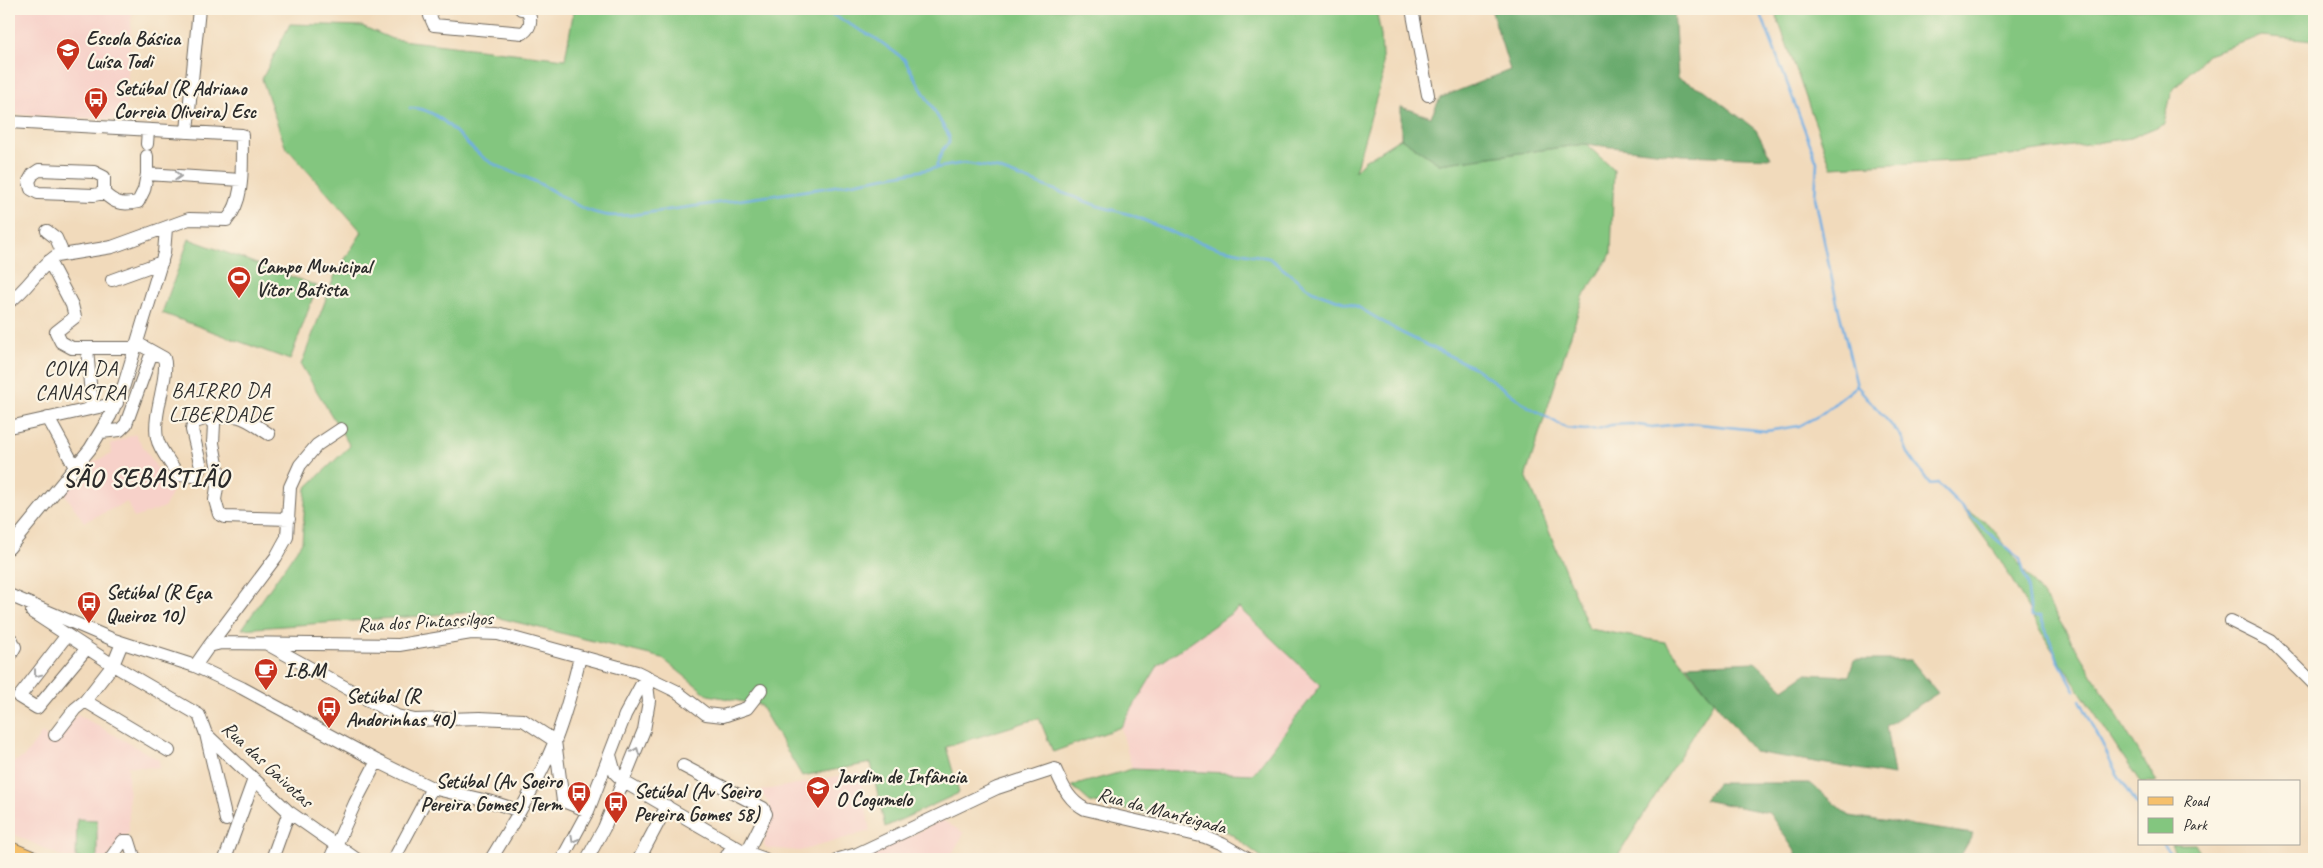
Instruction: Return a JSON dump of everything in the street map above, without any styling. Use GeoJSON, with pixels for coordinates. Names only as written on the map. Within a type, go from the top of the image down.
{"type":"FeatureCollection","features":[{"type":"Feature","properties":{"kind":"main road"},"geometry":{"type":"LineString","coordinates":[[9,849],[33,859]]}},
{"type":"Feature","properties":{"kind":"street"},"geometry":{"type":"LineString","coordinates":[[187,131],[200,9]]}},
{"type":"Feature","properties":{"kind":"street"},"geometry":{"type":"LineString","coordinates":[[430,9],[430,16],[434,24],[523,33],[528,28],[530,18],[526,9],[521,9]]}},
{"type":"Feature","properties":{"kind":"street"},"geometry":{"type":"LineString","coordinates":[[1412,9],[1428,95]]}},
{"type":"Feature","properties":{"kind":"street"},"geometry":{"type":"LineString","coordinates":[[9,122],[242,135],[241,180],[236,210],[227,220],[189,219],[112,247],[63,254],[49,261],[28,286],[9,302]]}},
{"type":"Feature","properties":{"kind":"street"},"geometry":{"type":"LineString","coordinates":[[104,193],[94,195],[38,193],[31,189],[29,181],[33,174],[39,170],[94,172],[104,177],[104,193],[112,202],[124,205],[138,202],[144,190],[147,174],[148,130]]}},
{"type":"Feature","properties":{"kind":"street"},"geometry":{"type":"LineString","coordinates":[[147,174],[241,180]]}},
{"type":"Feature","properties":{"kind":"street"},"geometry":{"type":"LineString","coordinates":[[9,548],[101,432],[117,402],[162,262],[166,228]]}},
{"type":"Feature","properties":{"kind":"street"},"geometry":{"type":"LineString","coordinates":[[47,231],[56,238],[63,254]]}},
{"type":"Feature","properties":{"kind":"street"},"geometry":{"type":"LineString","coordinates":[[49,261],[72,305],[74,316],[56,332],[66,346],[87,348],[136,346],[164,358],[166,365],[160,395],[157,439],[178,475],[195,476],[201,467],[192,430],[193,422],[207,418],[214,424],[213,443],[218,475],[215,500],[219,514],[224,517],[289,519]]}},
{"type":"Feature","properties":{"kind":"street"},"geometry":{"type":"LineString","coordinates":[[112,280],[162,262]]}},
{"type":"Feature","properties":{"kind":"street"},"geometry":{"type":"LineString","coordinates":[[87,348],[92,408]]}},
{"type":"Feature","properties":{"kind":"street"},"geometry":{"type":"LineString","coordinates":[[101,432],[120,430],[126,424],[152,352]]}},
{"type":"Feature","properties":{"kind":"street"},"geometry":{"type":"LineString","coordinates":[[9,428],[117,402]]}},
{"type":"Feature","properties":{"kind":"street"},"geometry":{"type":"LineString","coordinates":[[211,421],[225,415],[236,415],[270,434]]}},
{"type":"Feature","properties":{"kind":"street"},"geometry":{"type":"LineString","coordinates":[[48,418],[75,466]]}},
{"type":"Feature","properties":{"kind":"street"},"geometry":{"type":"LineString","coordinates":[[195,666],[276,557],[287,537],[290,487],[300,465],[316,445],[341,429]]}},
{"type":"Feature","properties":{"kind":"street"},"geometry":{"type":"LineString","coordinates":[[9,597],[122,643],[195,666],[242,688],[377,761],[432,788],[492,802],[520,811]]}},
{"type":"Feature","properties":{"kind":"street","name":"Rua das Gaivotas"},"geometry":{"type":"LineString","coordinates":[[9,597],[113,665],[199,715],[206,734],[289,812],[335,847],[356,859]]}},
{"type":"Feature","properties":{"kind":"street"},"geometry":{"type":"LineString","coordinates":[[2231,621],[2271,641],[2314,684]]}},
{"type":"Feature","properties":{"kind":"street","name":"Rua dos Pintassilgos"},"geometry":{"type":"LineString","coordinates":[[209,646],[221,643],[400,645],[471,633],[498,634],[646,676],[676,690],[706,714],[723,716],[746,708],[761,690]]}},
{"type":"Feature","properties":{"kind":"street"},"geometry":{"type":"LineString","coordinates":[[67,635],[19,697],[37,708],[87,648]]}},
{"type":"Feature","properties":{"kind":"street"},"geometry":{"type":"LineString","coordinates":[[9,641],[12,640],[15,647],[9,658]]}},
{"type":"Feature","properties":{"kind":"street"},"geometry":{"type":"LineString","coordinates":[[55,735],[113,665],[122,643]]}},
{"type":"Feature","properties":{"kind":"street"},"geometry":{"type":"LineString","coordinates":[[265,643],[397,716],[415,720],[480,718],[523,720],[555,741],[563,801],[588,811]]}},
{"type":"Feature","properties":{"kind":"street"},"geometry":{"type":"LineString","coordinates":[[305,665],[300,658],[300,652],[303,647],[310,644]]}},
{"type":"Feature","properties":{"kind":"street"},"geometry":{"type":"LineString","coordinates":[[491,859],[520,811],[555,741],[569,700],[580,657]]}},
{"type":"Feature","properties":{"kind":"street"},"geometry":{"type":"LineString","coordinates":[[562,859],[588,811],[622,722],[646,676]]}},
{"type":"Feature","properties":{"kind":"street"},"geometry":{"type":"LineString","coordinates":[[587,859],[604,828],[644,730],[649,701],[646,676]]}},
{"type":"Feature","properties":{"kind":"street"},"geometry":{"type":"LineString","coordinates":[[85,701],[169,752]]}},
{"type":"Feature","properties":{"kind":"street"},"geometry":{"type":"LineString","coordinates":[[622,722],[632,713],[638,714],[642,717],[644,730]]}},
{"type":"Feature","properties":{"kind":"street"},"geometry":{"type":"LineString","coordinates":[[206,734],[226,820]]}},
{"type":"Feature","properties":{"kind":"street"},"geometry":{"type":"LineString","coordinates":[[610,753],[615,773],[624,782],[733,845],[765,859]]}},
{"type":"Feature","properties":{"kind":"street"},"geometry":{"type":"LineString","coordinates":[[330,859],[377,761]]}},
{"type":"Feature","properties":{"kind":"street"},"geometry":{"type":"LineString","coordinates":[[683,766],[763,808],[766,814],[747,852]]}},
{"type":"Feature","properties":{"kind":"street","name":"Rua da Manteigada"},"geometry":{"type":"LineString","coordinates":[[839,859],[857,854],[997,788],[1055,769],[1068,797],[1075,804],[1085,809],[1205,838],[1222,844],[1248,859]]}},
{"type":"Feature","properties":{"kind":"street"},"geometry":{"type":"LineString","coordinates":[[225,859],[254,779]]}},
{"type":"Feature","properties":{"kind":"street"},"geometry":{"type":"LineString","coordinates":[[394,859],[432,788]]}},
{"type":"Feature","properties":{"kind":"street"},"geometry":{"type":"LineString","coordinates":[[639,859],[667,806]]}},
{"type":"Feature","properties":{"kind":"street"},"geometry":{"type":"LineString","coordinates":[[272,859],[289,812]]}},
{"type":"Feature","properties":{"kind":"street"},"geometry":{"type":"LineString","coordinates":[[110,859],[123,842],[129,841],[134,857],[137,859]]}},
{"type":"Feature","properties":{"kind":"street"},"geometry":{"type":"LineString","coordinates":[[725,859],[733,845]]}},
{"type":"Feature","properties":{"kind":"shaded area","name":"Escola Básica Luísa Todi"},"geometry":{"type":"Polygon","coordinates":[[[9,9],[132,9],[125,120],[9,114],[9,9]]]}},
{"type":"Feature","properties":{"kind":"shaded area"},"geometry":{"type":"Polygon","coordinates":[[[135,434],[172,491],[165,507],[134,518],[127,502],[84,522],[63,491],[82,467],[112,454],[110,445],[135,434]]]}},
{"type":"Feature","properties":{"kind":"shaded area"},"geometry":{"type":"Polygon","coordinates":[[[1239,608],[1321,685],[1253,774],[1132,769],[1121,727],[1159,664],[1239,608]]]}},
{"type":"Feature","properties":{"kind":"shaded area"},"geometry":{"type":"Polygon","coordinates":[[[77,714],[159,760],[160,768],[128,766],[129,832],[106,859],[67,859],[9,832],[9,764],[24,757],[42,733],[56,744],[77,714]]]}},
{"type":"Feature","properties":{"kind":"shaded area","name":"Jardim de Infância O Cogumelo"},"geometry":{"type":"Polygon","coordinates":[[[860,772],[870,831],[800,851],[766,848],[764,845],[771,814],[769,804],[760,791],[860,772]]]}},
{"type":"Feature","properties":{"kind":"shaded area"},"geometry":{"type":"Polygon","coordinates":[[[942,820],[964,833],[949,859],[865,859],[942,820]]]}},
{"type":"Feature","properties":{"kind":"green space"},"geometry":{"type":"Polygon","coordinates":[[[574,9],[1376,9],[1381,35],[1383,75],[1355,171],[1364,161],[1401,138],[1439,164],[1586,144],[1614,170],[1611,254],[1583,297],[1526,475],[1589,629],[1665,642],[1714,701],[1616,859],[1264,859],[1228,832],[1090,802],[1072,786],[1132,769],[1253,774],[1321,685],[1239,608],[1159,664],[1121,727],[1053,752],[1039,718],[946,747],[959,793],[885,827],[871,763],[802,776],[760,705],[708,695],[662,658],[475,612],[242,629],[302,542],[306,488],[350,446],[301,365],[335,275],[362,232],[285,146],[262,79],[290,24],[362,26],[392,39],[565,59],[574,9]]]}},
{"type":"Feature","properties":{"kind":"green space"},"geometry":{"type":"Polygon","coordinates":[[[1491,9],[1674,9],[1678,78],[1706,91],[1756,130],[1771,158],[1682,155],[1585,144],[1439,164],[1401,138],[1401,107],[1431,117],[1440,98],[1510,70],[1491,9]]]}},
{"type":"Feature","properties":{"kind":"green space"},"geometry":{"type":"Polygon","coordinates":[[[1774,9],[2314,9],[2314,41],[2262,36],[2207,54],[2172,91],[2164,124],[2130,138],[1974,160],[1831,167],[1774,9]]]}},
{"type":"Feature","properties":{"kind":"green space","name":"Campo Municipal Vítor Batista"},"geometry":{"type":"Polygon","coordinates":[[[189,239],[317,286],[290,360],[162,313],[189,239]]]}},
{"type":"Feature","properties":{"kind":"green space"},"geometry":{"type":"Polygon","coordinates":[[[1962,507],[1991,526],[2051,607],[2156,780],[2139,780],[2049,645],[2001,561],[1962,507]]]}},
{"type":"Feature","properties":{"kind":"green space"},"geometry":{"type":"Polygon","coordinates":[[[1854,660],[1911,660],[1938,693],[1886,726],[1894,775],[1754,752],[1686,665],[1755,662],[1784,689],[1806,674],[1849,676],[1854,660]]]}},
{"type":"Feature","properties":{"kind":"green space"},"geometry":{"type":"Polygon","coordinates":[[[1717,783],[1810,783],[1849,816],[1973,834],[1959,859],[1783,859],[1797,854],[1769,813],[1704,800],[1717,783]]]}},
{"type":"Feature","properties":{"kind":"green space"},"geometry":{"type":"Polygon","coordinates":[[[77,819],[97,820],[97,859],[76,858],[77,819]]]}},
{"type":"Feature","properties":{"kind":"green space"},"geometry":{"type":"Polygon","coordinates":[[[2172,846],[2196,846],[2204,859],[2178,859],[2172,846]]]}},
{"type":"Feature","properties":{"kind":"waterway"},"geometry":{"type":"LineString","coordinates":[[822,9],[878,40],[904,59],[949,136],[949,143],[943,149],[936,167]]}},
{"type":"Feature","properties":{"kind":"waterway"},"geometry":{"type":"LineString","coordinates":[[1759,9],[1817,162],[1815,197],[1835,294],[1857,386],[1901,436],[1908,453],[1930,484],[1938,483],[1984,529],[2020,559],[2027,583],[2031,616],[2040,616],[2058,660],[2075,691]]}},
{"type":"Feature","properties":{"kind":"waterway"},"geometry":{"type":"LineString","coordinates":[[410,108],[421,109],[441,119],[475,151],[496,165],[541,184],[586,209],[608,216],[632,215],[824,188],[964,163],[998,169],[1098,206],[1132,215],[1183,237],[1218,248],[1269,258],[1312,291],[1358,307],[1402,333],[1475,368],[1529,407],[1566,428],[1584,430],[1598,429],[1611,425],[1631,424],[1652,427],[1690,423],[1766,431],[1799,426],[1820,415],[1857,386]]}},
{"type":"Feature","properties":{"kind":"waterway"},"geometry":{"type":"LineString","coordinates":[[2080,700],[2116,772],[2138,805]]}},
{"type":"Feature","properties":{"kind":"waterway"},"geometry":{"type":"LineString","coordinates":[[2165,846],[2176,859]]}},
{"type":"Feature","properties":{"kind":"place","name":"Escola Básica Luísa Todi"},"geometry":{"type":"Point","coordinates":[68,71]}},
{"type":"Feature","properties":{"kind":"place","name":"Setúbal (R Adriano Correia Oliveira) Esc"},"geometry":{"type":"Point","coordinates":[96,120]}},
{"type":"Feature","properties":{"kind":"place","name":"Campo Municipal Vítor Batista"},"geometry":{"type":"Point","coordinates":[239,299]}},
{"type":"Feature","properties":{"kind":"place","name":"Setúbal (R Eça Queiroz 10)"},"geometry":{"type":"Point","coordinates":[89,624]}},
{"type":"Feature","properties":{"kind":"place","name":"I.B.M"},"geometry":{"type":"Point","coordinates":[266,691]}},
{"type":"Feature","properties":{"kind":"place","name":"Setúbal (R Andorinhas 40)"},"geometry":{"type":"Point","coordinates":[329,729]}},
{"type":"Feature","properties":{"kind":"place","name":"Jardim de Infância O Cogumelo"},"geometry":{"type":"Point","coordinates":[818,809]}},
{"type":"Feature","properties":{"kind":"place","name":"Setúbal (Av Soeiro Pereira Gomes) Term"},"geometry":{"type":"Point","coordinates":[579,814]}},
{"type":"Feature","properties":{"kind":"place","name":"Setúbal (Av Soeiro Pereira Gomes 58)"},"geometry":{"type":"Point","coordinates":[616,824]}},
{"type":"Feature","properties":{"kind":"district","name":"COVA DA CANASTRA"},"geometry":{"type":"Point","coordinates":[81,380]}},
{"type":"Feature","properties":{"kind":"district","name":"BAIRRO DA LIBERDADE"},"geometry":{"type":"Point","coordinates":[221,402]}},
{"type":"Feature","properties":{"kind":"district","name":"SÃO SEBASTIÃO"},"geometry":{"type":"Point","coordinates":[146,477]}}]}
